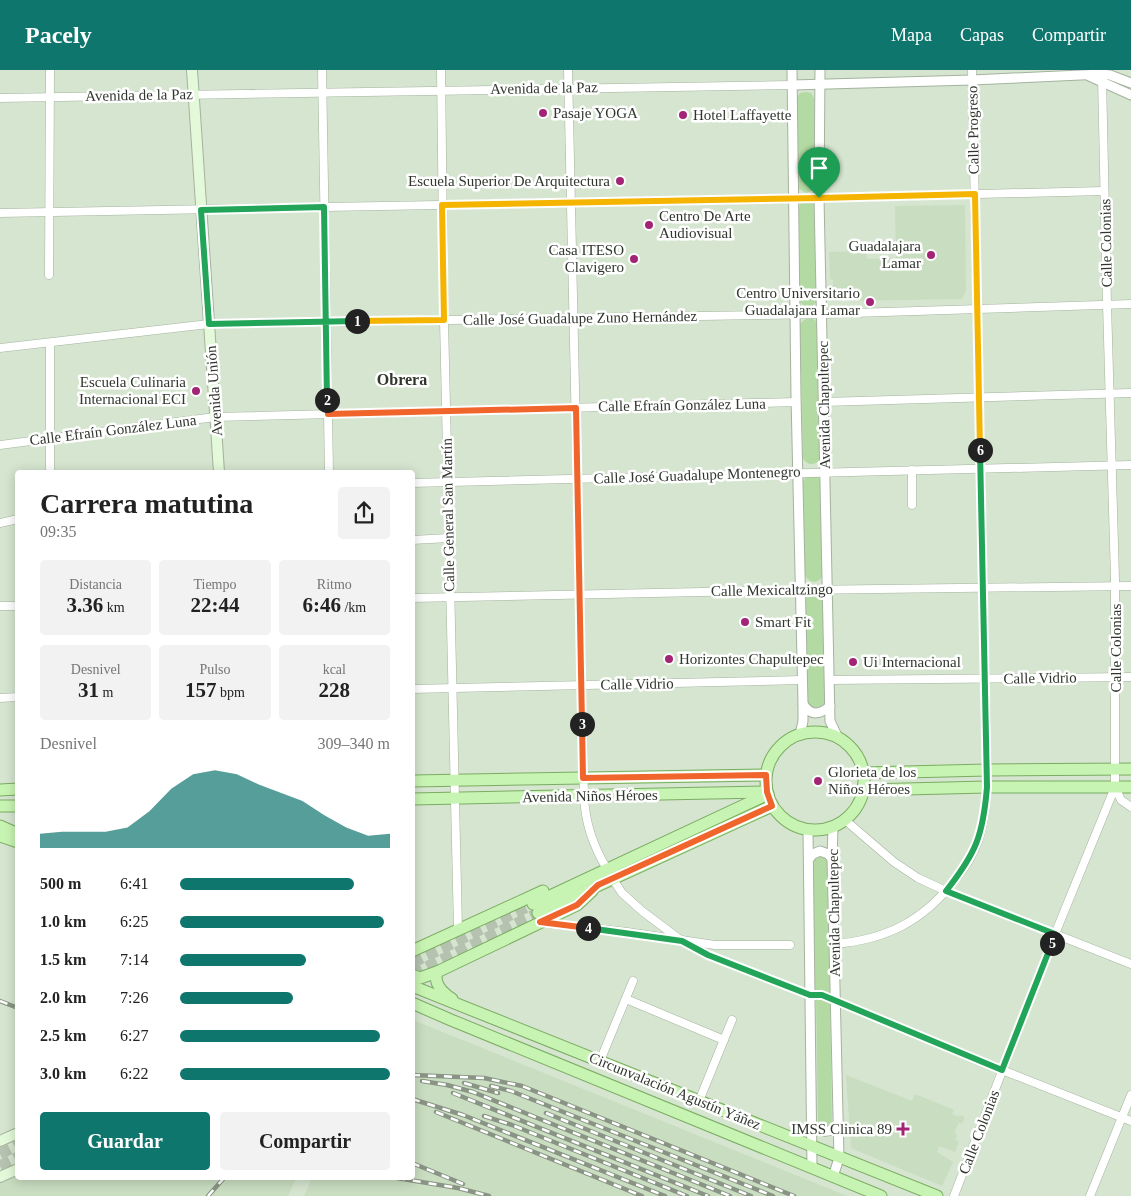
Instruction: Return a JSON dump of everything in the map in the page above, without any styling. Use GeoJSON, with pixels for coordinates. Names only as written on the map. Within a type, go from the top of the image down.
{"type":"FeatureCollection","features":[{"type":"Feature","properties":{"kind":"main road","name":"Avenida Unión"},"geometry":{"type":"LineString","coordinates":[[192,70],[219,470]]}},
{"type":"Feature","properties":{"kind":"main road"},"geometry":{"type":"LineString","coordinates":[[820,733],[838,738],[855,753],[864,773],[864,790],[854,812],[834,828],[820,830],[808,830],[786,821],[772,806],[767,793],[766,775],[770,762],[777,750],[788,741],[800,735],[820,733]]}},
{"type":"Feature","properties":{"kind":"main road"},"geometry":{"type":"LineString","coordinates":[[864,773],[1131,769]]}},
{"type":"Feature","properties":{"kind":"main road","name":"Avenida Niños Héroes"},"geometry":{"type":"LineString","coordinates":[[415,781],[766,775]]}},
{"type":"Feature","properties":{"kind":"main road"},"geometry":{"type":"LineString","coordinates":[[864,790],[987,787],[1131,787]]}},
{"type":"Feature","properties":{"kind":"main road"},"geometry":{"type":"LineString","coordinates":[[0,790],[15,789]]}},
{"type":"Feature","properties":{"kind":"main road"},"geometry":{"type":"LineString","coordinates":[[609,874],[767,793]]}},
{"type":"Feature","properties":{"kind":"main road","name":"Avenida Niños Héroes"},"geometry":{"type":"LineString","coordinates":[[415,799],[767,793]]}},
{"type":"Feature","properties":{"kind":"main road"},"geometry":{"type":"LineString","coordinates":[[0,806],[15,806]]}},
{"type":"Feature","properties":{"kind":"main road"},"geometry":{"type":"LineString","coordinates":[[415,976],[420,978],[437,972],[595,880],[772,806]]}},
{"type":"Feature","properties":{"kind":"main road"},"geometry":{"type":"LineString","coordinates":[[0,826],[15,833]]}},
{"type":"Feature","properties":{"kind":"main road"},"geometry":{"type":"LineString","coordinates":[[0,836],[15,841]]}},
{"type":"Feature","properties":{"kind":"main road"},"geometry":{"type":"LineString","coordinates":[[415,950],[564,881],[595,880]]}},
{"type":"Feature","properties":{"kind":"main road"},"geometry":{"type":"LineString","coordinates":[[537,913],[577,905],[595,880]]}},
{"type":"Feature","properties":{"kind":"main road"},"geometry":{"type":"LineString","coordinates":[[437,972],[436,978],[444,993],[473,1010]]}},
{"type":"Feature","properties":{"kind":"main road","name":"Circunvalación Agustín Yáñez"},"geometry":{"type":"LineString","coordinates":[[416,989],[473,1010],[937,1196]]}},
{"type":"Feature","properties":{"kind":"main road","name":"Circunvalación Agustín Yáñez"},"geometry":{"type":"LineString","coordinates":[[415,1004],[880,1196]]}},
{"type":"Feature","properties":{"kind":"main road"},"geometry":{"type":"LineString","coordinates":[[415,1010],[451,1020]]}},
{"type":"Feature","properties":{"kind":"main road"},"geometry":{"type":"LineString","coordinates":[[626,1091],[633,1075]]}},
{"type":"Feature","properties":{"kind":"main road"},"geometry":{"type":"LineString","coordinates":[[0,1142],[15,1134]]}},
{"type":"Feature","properties":{"kind":"main road"},"geometry":{"type":"LineString","coordinates":[[0,1177],[15,1170]]}},
{"type":"Feature","properties":{"kind":"street"},"geometry":{"type":"LineString","coordinates":[[50,70],[50,275]]}},
{"type":"Feature","properties":{"kind":"street"},"geometry":{"type":"LineString","coordinates":[[322,70],[329,470]]}},
{"type":"Feature","properties":{"kind":"street","name":"Calle General San Martín"},"geometry":{"type":"LineString","coordinates":[[441,70],[444,320],[458,930]]}},
{"type":"Feature","properties":{"kind":"street"},"geometry":{"type":"LineString","coordinates":[[568,70],[583,778],[589,832],[609,874],[622,893],[642,911],[682,941],[708,955],[810,995],[822,995],[1131,1121]]}},
{"type":"Feature","properties":{"kind":"street","name":"Avenida Chapultepec"},"geometry":{"type":"LineString","coordinates":[[792,70],[796,402],[803,704],[803,721],[800,735]]}},
{"type":"Feature","properties":{"kind":"street","name":"Avenida Chapultepec"},"geometry":{"type":"LineString","coordinates":[[820,70],[819,198],[830,721],[838,738]]}},
{"type":"Feature","properties":{"kind":"street","name":"Calle Progreso"},"geometry":{"type":"LineString","coordinates":[[834,944],[865,939],[894,930],[922,914],[946,891],[965,866],[977,843],[985,810],[987,770],[972,70]]}},
{"type":"Feature","properties":{"kind":"street","name":"Avenida de la Paz"},"geometry":{"type":"LineString","coordinates":[[0,98],[792,85],[1110,75],[1131,83]]}},
{"type":"Feature","properties":{"kind":"street"},"geometry":{"type":"LineString","coordinates":[[1102,76],[1131,96]]}},
{"type":"Feature","properties":{"kind":"street","name":"Calle Colonias"},"geometry":{"type":"LineString","coordinates":[[954,1196],[1055,934],[1115,787],[1116,587],[1102,76]]}},
{"type":"Feature","properties":{"kind":"street"},"geometry":{"type":"LineString","coordinates":[[0,213],[1104,191]]}},
{"type":"Feature","properties":{"kind":"street","name":"Calle José Guadalupe Zuno Hernández"},"geometry":{"type":"LineString","coordinates":[[0,348],[209,324],[822,314],[1131,304]]}},
{"type":"Feature","properties":{"kind":"street"},"geometry":{"type":"LineString","coordinates":[[50,343],[50,470]]}},
{"type":"Feature","properties":{"kind":"street"},"geometry":{"type":"LineString","coordinates":[[824,402],[1131,393]]}},
{"type":"Feature","properties":{"kind":"street","name":"Calle Efraín González Luna"},"geometry":{"type":"LineString","coordinates":[[0,445],[215,417],[796,402]]}},
{"type":"Feature","properties":{"kind":"street","name":"Calle José Guadalupe Montenegro"},"geometry":{"type":"LineString","coordinates":[[415,483],[798,472],[1131,466]]}},
{"type":"Feature","properties":{"kind":"street"},"geometry":{"type":"LineString","coordinates":[[912,470],[912,505]]}},
{"type":"Feature","properties":{"kind":"street"},"geometry":{"type":"LineString","coordinates":[[0,523],[15,520]]}},
{"type":"Feature","properties":{"kind":"street"},"geometry":{"type":"LineString","coordinates":[[415,540],[449,538]]}},
{"type":"Feature","properties":{"kind":"street","name":"Calle Mexicaltzingo"},"geometry":{"type":"LineString","coordinates":[[415,598],[828,589],[983,589],[1131,586]]}},
{"type":"Feature","properties":{"kind":"street"},"geometry":{"type":"LineString","coordinates":[[0,606],[15,606]]}},
{"type":"Feature","properties":{"kind":"street","name":"Calle Vidrio"},"geometry":{"type":"LineString","coordinates":[[830,680],[1131,677]]}},
{"type":"Feature","properties":{"kind":"street","name":"Calle Vidrio"},"geometry":{"type":"LineString","coordinates":[[415,689],[802,680]]}},
{"type":"Feature","properties":{"kind":"street"},"geometry":{"type":"LineString","coordinates":[[0,698],[15,697]]}},
{"type":"Feature","properties":{"kind":"street"},"geometry":{"type":"LineString","coordinates":[[803,704],[809,711],[817,714],[830,706]]}},
{"type":"Feature","properties":{"kind":"street"},"geometry":{"type":"LineString","coordinates":[[1115,787],[1121,800],[1131,808]]}},
{"type":"Feature","properties":{"kind":"street"},"geometry":{"type":"LineString","coordinates":[[845,820],[894,862],[918,878],[946,891],[1131,964]]}},
{"type":"Feature","properties":{"kind":"street","name":"Avenida Chapultepec"},"geometry":{"type":"LineString","coordinates":[[833,1177],[839,1158],[832,859],[834,828]]}},
{"type":"Feature","properties":{"kind":"street","name":"Avenida Chapultepec"},"geometry":{"type":"LineString","coordinates":[[808,830],[812,1168]]}},
{"type":"Feature","properties":{"kind":"street"},"geometry":{"type":"LineString","coordinates":[[809,859],[813,854],[820,851],[828,854],[832,859]]}},
{"type":"Feature","properties":{"kind":"street"},"geometry":{"type":"LineString","coordinates":[[537,913],[627,932],[682,941],[715,945],[790,945]]}},
{"type":"Feature","properties":{"kind":"street"},"geometry":{"type":"LineString","coordinates":[[600,1061],[633,981]]}},
{"type":"Feature","properties":{"kind":"street"},"geometry":{"type":"LineString","coordinates":[[626,999],[724,1040]]}},
{"type":"Feature","properties":{"kind":"street"},"geometry":{"type":"LineString","coordinates":[[699,1102],[732,1020]]}},
{"type":"Feature","properties":{"kind":"street"},"geometry":{"type":"LineString","coordinates":[[1090,1196],[1131,1095]]}},
{"type":"Feature","properties":{"kind":"street"},"geometry":{"type":"LineString","coordinates":[[812,1126],[825,1132],[830,1132],[838,1126]]}},
{"type":"Feature","properties":{"kind":"shaded area","name":"Guadalajara Lamar"},"geometry":{"type":"Polygon","coordinates":[[[965,205],[966,291],[962,299],[833,301],[833,280],[830,279],[829,252],[866,251],[867,259],[896,258],[895,206],[965,205]]]}},
{"type":"Feature","properties":{"kind":"shaded area"},"geometry":{"type":"Polygon","coordinates":[[[415,1021],[847,1196],[304,1196],[311,1180],[415,1180],[415,1021]]]}},
{"type":"Feature","properties":{"kind":"shaded area","name":"IMSS Clinica 89"},"geometry":{"type":"Polygon","coordinates":[[[846,1075],[912,1101],[915,1094],[954,1110],[952,1114],[965,1117],[962,1124],[959,1122],[954,1133],[957,1135],[955,1140],[959,1141],[955,1152],[939,1146],[937,1152],[953,1162],[942,1186],[851,1148],[846,1075]]]}},
{"type":"Feature","properties":{"kind":"shaded area"},"geometry":{"type":"Polygon","coordinates":[[[15,1173],[15,1180],[295,1180],[288,1196],[0,1196],[0,1180],[15,1173]]]}},
{"type":"Feature","properties":{"kind":"green space"},"geometry":{"type":"Polygon","coordinates":[[[800,93],[811,93],[814,98],[815,185],[814,190],[806,193],[798,188],[796,98],[800,93]]]}},
{"type":"Feature","properties":{"kind":"green space"},"geometry":{"type":"Polygon","coordinates":[[[810,201],[816,206],[818,300],[809,307],[804,306],[800,301],[799,208],[800,204],[810,201]]]}},
{"type":"Feature","properties":{"kind":"green space"},"geometry":{"type":"Polygon","coordinates":[[[809,318],[815,320],[818,324],[821,458],[817,463],[812,464],[809,464],[803,458],[800,324],[809,318]]]}},
{"type":"Feature","properties":{"kind":"green space"},"geometry":{"type":"Polygon","coordinates":[[[807,476],[818,476],[821,481],[823,575],[814,582],[805,575],[803,481],[807,476]]]}},
{"type":"Feature","properties":{"kind":"green space"},"geometry":{"type":"Polygon","coordinates":[[[811,593],[817,593],[823,600],[825,707],[822,711],[807,707],[805,600],[811,593]]]}},
{"type":"Feature","properties":{"kind":"green space"},"geometry":{"type":"Polygon","coordinates":[[[822,854],[827,860],[830,994],[815,992],[813,860],[815,856],[822,854]]]}},
{"type":"Feature","properties":{"kind":"green space"},"geometry":{"type":"Polygon","coordinates":[[[816,999],[830,1002],[832,1126],[830,1129],[818,1126],[816,999]]]}},
{"type":"Feature","properties":{"kind":"tunnel"},"geometry":{"type":"LineString","coordinates":[[415,962],[533,904]]}},
{"type":"Feature","properties":{"kind":"tunnel"},"geometry":{"type":"LineString","coordinates":[[415,973],[538,913]]}},
{"type":"Feature","properties":{"kind":"tunnel"},"geometry":{"type":"LineString","coordinates":[[0,1154],[15,1146]]}},
{"type":"Feature","properties":{"kind":"tunnel"},"geometry":{"type":"LineString","coordinates":[[0,1166],[15,1158]]}},
{"type":"Feature","properties":{"kind":"railway"},"geometry":{"type":"LineString","coordinates":[[0,1001],[15,1007]]}},
{"type":"Feature","properties":{"kind":"railway"},"geometry":{"type":"LineString","coordinates":[[415,1075],[484,1078],[522,1086],[794,1196]]}},
{"type":"Feature","properties":{"kind":"railway"},"geometry":{"type":"LineString","coordinates":[[422,1081],[473,1092],[730,1196]]}},
{"type":"Feature","properties":{"kind":"railway"},"geometry":{"type":"LineString","coordinates":[[464,1083],[498,1093]]}},
{"type":"Feature","properties":{"kind":"railway"},"geometry":{"type":"LineString","coordinates":[[491,1086],[511,1091],[773,1196]]}},
{"type":"Feature","properties":{"kind":"railway"},"geometry":{"type":"LineString","coordinates":[[453,1093],[708,1196]]}},
{"type":"Feature","properties":{"kind":"railway"},"geometry":{"type":"LineString","coordinates":[[415,1100],[463,1115],[665,1196]]}},
{"type":"Feature","properties":{"kind":"railway"},"geometry":{"type":"LineString","coordinates":[[436,1112],[642,1196]]}},
{"type":"Feature","properties":{"kind":"railway"},"geometry":{"type":"LineString","coordinates":[[546,1113],[751,1196]]}},
{"type":"Feature","properties":{"kind":"railway"},"geometry":{"type":"LineString","coordinates":[[484,1116],[512,1125],[687,1196]]}},
{"type":"Feature","properties":{"kind":"railway"},"geometry":{"type":"LineString","coordinates":[[415,1164],[463,1184]]}},
{"type":"Feature","properties":{"kind":"railway"},"geometry":{"type":"LineString","coordinates":[[208,1196],[222,1180]]}},
{"type":"Feature","properties":{"kind":"railway"},"geometry":{"type":"LineString","coordinates":[[409,1180],[458,1188],[489,1196]]}},
{"type":"Feature","properties":{"kind":"place","name":"Pasaje YOGA"},"geometry":{"type":"Point","coordinates":[543,113]}},
{"type":"Feature","properties":{"kind":"place","name":"Hotel Laffayette"},"geometry":{"type":"Point","coordinates":[683,115]}},
{"type":"Feature","properties":{"kind":"place","name":"Escuela Superior De Arquitectura"},"geometry":{"type":"Point","coordinates":[620,181]}},
{"type":"Feature","properties":{"kind":"place","name":"Centro De Arte Audiovisual"},"geometry":{"type":"Point","coordinates":[649,225]}},
{"type":"Feature","properties":{"kind":"place","name":"Guadalajara Lamar"},"geometry":{"type":"Point","coordinates":[931,255]}},
{"type":"Feature","properties":{"kind":"place","name":"Casa ITESO Clavigero"},"geometry":{"type":"Point","coordinates":[634,259]}},
{"type":"Feature","properties":{"kind":"place","name":"Centro Universitario Guadalajara Lamar"},"geometry":{"type":"Point","coordinates":[870,302]}},
{"type":"Feature","properties":{"kind":"place","name":"Escuela Culinaria Internacional ECI"},"geometry":{"type":"Point","coordinates":[196,391]}},
{"type":"Feature","properties":{"kind":"place","name":"Smart Fit"},"geometry":{"type":"Point","coordinates":[745,622]}},
{"type":"Feature","properties":{"kind":"place","name":"Horizontes Chapultepec"},"geometry":{"type":"Point","coordinates":[669,659]}},
{"type":"Feature","properties":{"kind":"place","name":"Ui Internacional"},"geometry":{"type":"Point","coordinates":[853,662]}},
{"type":"Feature","properties":{"kind":"place","name":"Glorieta de los Niños Héroes"},"geometry":{"type":"Point","coordinates":[818,781]}},
{"type":"Feature","properties":{"kind":"place","name":"IMSS Clinica 89"},"geometry":{"type":"Point","coordinates":[903,1129]}},
{"type":"Feature","properties":{"kind":"district","name":"Obrera"},"geometry":{"type":"Point","coordinates":[402,379]}},
{"type":"Feature","properties":{"kind":"route"},"geometry":{"type":"LineString","coordinates":[[819,198],[442,205],[444,320],[401,321],[326,322],[209,324],[201,210],[324,207],[326,322],[328,414],[576,408],[583,778],[766,775],[767,792],[772,806],[598,885],[577,905],[540,922],[627,932],[682,941],[708,955],[810,995],[822,995],[1002,1070],[1055,934],[946,891],[969,860],[977,843],[985,810],[987,787],[975,194],[819,198]]}}]}
